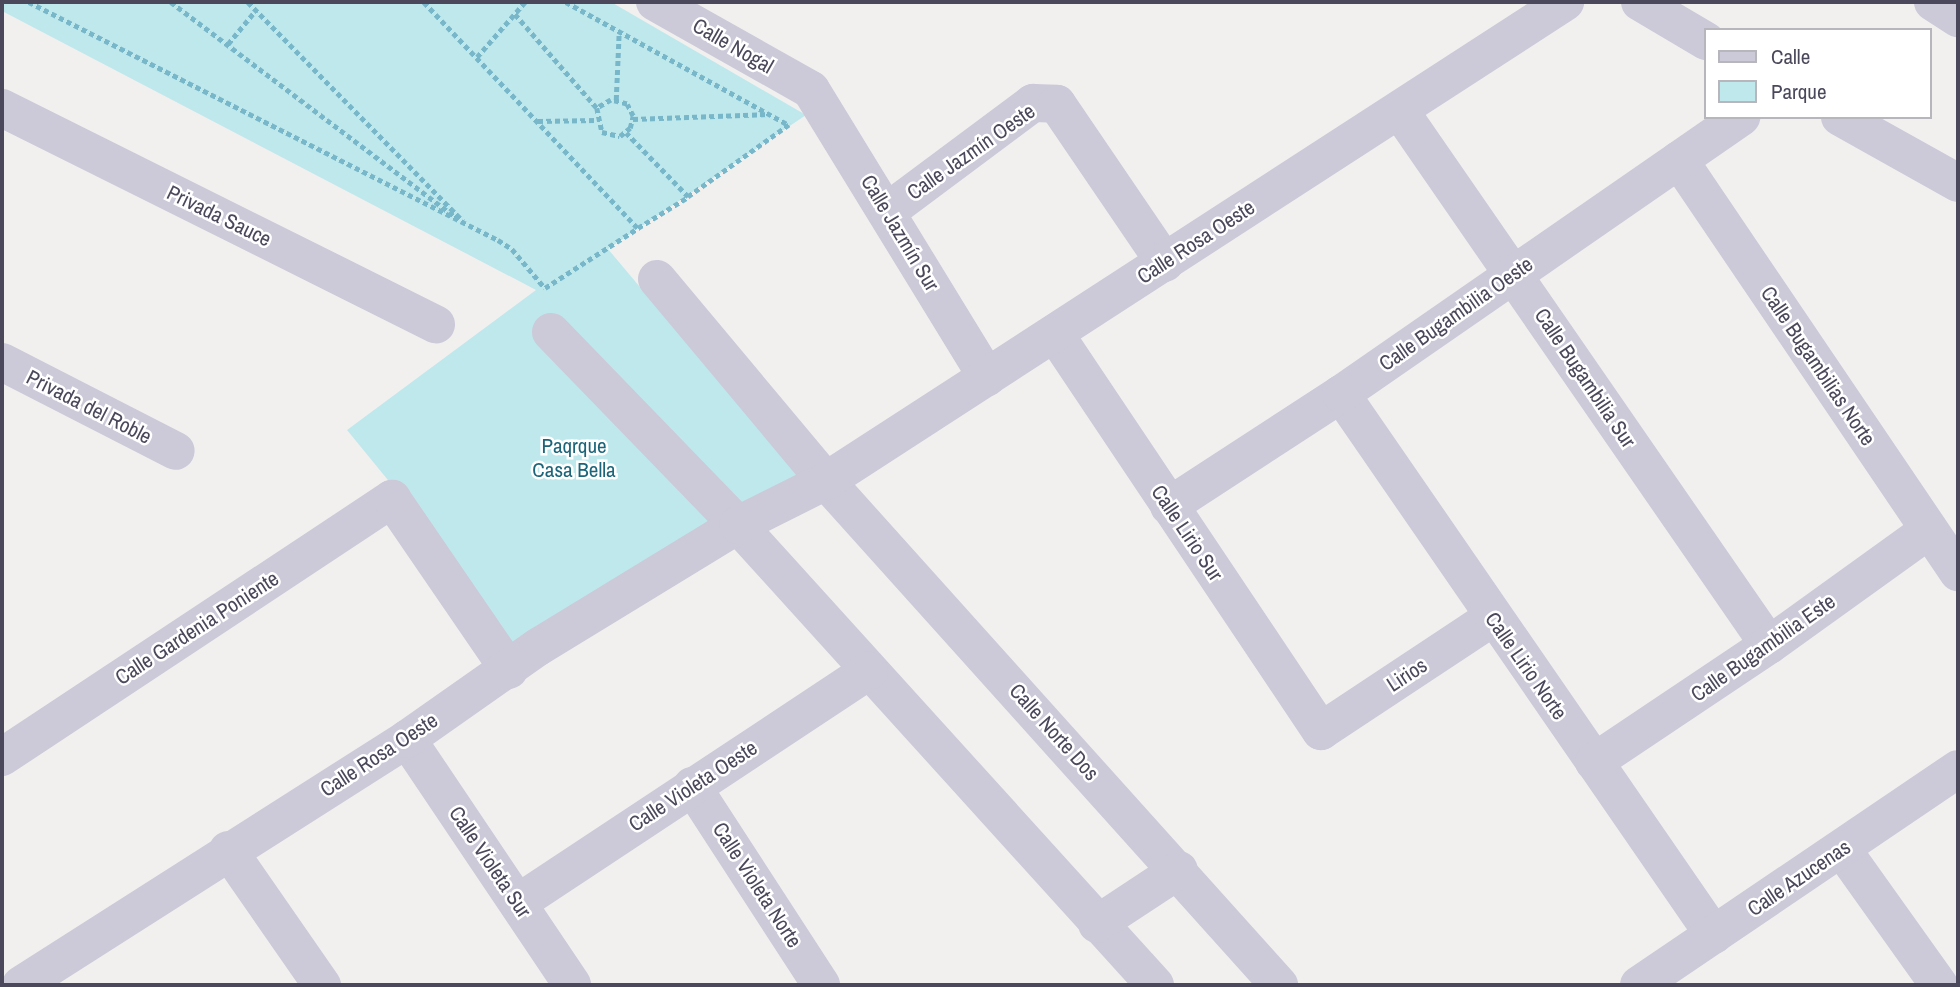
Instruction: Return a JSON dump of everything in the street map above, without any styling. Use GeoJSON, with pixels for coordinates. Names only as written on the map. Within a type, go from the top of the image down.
{"type":"FeatureCollection","features":[{"type":"Feature","properties":{"kind":"street","name":"Calle Nogal"},"geometry":{"type":"LineString","coordinates":[[655,2],[811,90]]}},
{"type":"Feature","properties":{"kind":"street","name":"Calle Rosa Oeste"},"geometry":{"type":"LineString","coordinates":[[21,985],[738,525],[826,481],[1401,111],[1565,2]]}},
{"type":"Feature","properties":{"kind":"street"},"geometry":{"type":"LineString","coordinates":[[1640,2],[1704,40]]}},
{"type":"Feature","properties":{"kind":"street"},"geometry":{"type":"LineString","coordinates":[[1933,2],[1958,18]]}},
{"type":"Feature","properties":{"kind":"street","name":"Calle Jazmín Sur"},"geometry":{"type":"LineString","coordinates":[[811,90],[988,377]]}},
{"type":"Feature","properties":{"kind":"street","name":"Calle Jazmín Oeste"},"geometry":{"type":"LineString","coordinates":[[888,211],[1032,103],[1057,104],[1165,263]]}},
{"type":"Feature","properties":{"kind":"street","name":"Privada Sauce"},"geometry":{"type":"LineString","coordinates":[[2,108],[436,324]]}},
{"type":"Feature","properties":{"kind":"street","name":"Calle Bugambilia Sur"},"geometry":{"type":"LineString","coordinates":[[1401,111],[1769,645]]}},
{"type":"Feature","properties":{"kind":"street","name":"Calle Bugambilia Oeste"},"geometry":{"type":"LineString","coordinates":[[1168,506],[1341,394],[1738,119]]}},
{"type":"Feature","properties":{"kind":"street"},"geometry":{"type":"LineString","coordinates":[[1844,119],[1958,183]]}},
{"type":"Feature","properties":{"kind":"street","name":"Calle Bugambilias Norte"},"geometry":{"type":"LineString","coordinates":[[1679,160],[1958,572]]}},
{"type":"Feature","properties":{"kind":"street","name":"Calle Norte Dos"},"geometry":{"type":"LineString","coordinates":[[657,279],[826,481],[1179,870],[1279,985]]}},
{"type":"Feature","properties":{"kind":"street"},"geometry":{"type":"LineString","coordinates":[[551,332],[738,525],[1155,985]]}},
{"type":"Feature","properties":{"kind":"street","name":"Calle Lirio Sur"},"geometry":{"type":"LineString","coordinates":[[1055,334],[1321,731]]}},
{"type":"Feature","properties":{"kind":"street","name":"Privada del Roble"},"geometry":{"type":"LineString","coordinates":[[2,362],[176,451]]}},
{"type":"Feature","properties":{"kind":"street","name":"Calle Lirio Norte"},"geometry":{"type":"LineString","coordinates":[[1341,394],[1492,618],[1714,935]]}},
{"type":"Feature","properties":{"kind":"street","name":"Calle Gardenia Poniente"},"geometry":{"type":"LineString","coordinates":[[2,757],[392,499],[509,670]]}},
{"type":"Feature","properties":{"kind":"street","name":"Calle Bugambilia Este"},"geometry":{"type":"LineString","coordinates":[[1594,762],[1769,645],[1929,530]]}},
{"type":"Feature","properties":{"kind":"street","name":"Lirios"},"geometry":{"type":"LineString","coordinates":[[1321,731],[1492,618]]}},
{"type":"Feature","properties":{"kind":"street","name":"Calle Violeta Oeste"},"geometry":{"type":"LineString","coordinates":[[518,903],[869,671]]}},
{"type":"Feature","properties":{"kind":"street","name":"Calle Violeta Sur"},"geometry":{"type":"LineString","coordinates":[[407,739],[572,985]]}},
{"type":"Feature","properties":{"kind":"street","name":"Calle Azucenas"},"geometry":{"type":"LineString","coordinates":[[1646,983],[1958,769]]}},
{"type":"Feature","properties":{"kind":"street","name":"Calle Violeta Norte"},"geometry":{"type":"LineString","coordinates":[[692,786],[821,985]]}},
{"type":"Feature","properties":{"kind":"street"},"geometry":{"type":"LineString","coordinates":[[1842,849],[1939,985]]}},
{"type":"Feature","properties":{"kind":"street"},"geometry":{"type":"LineString","coordinates":[[228,850],[322,985]]}},
{"type":"Feature","properties":{"kind":"street"},"geometry":{"type":"LineString","coordinates":[[1097,923],[1179,870]]}},
{"type":"Feature","properties":{"kind":"path"},"geometry":{"type":"LineString","coordinates":[[29,2],[512,249],[545,288],[688,197],[789,125],[566,2]]}},
{"type":"Feature","properties":{"kind":"path"},"geometry":{"type":"LineString","coordinates":[[171,2],[466,224]]}},
{"type":"Feature","properties":{"kind":"path"},"geometry":{"type":"LineString","coordinates":[[248,2],[466,224]]}},
{"type":"Feature","properties":{"kind":"path"},"geometry":{"type":"LineString","coordinates":[[424,2],[638,228]]}},
{"type":"Feature","properties":{"kind":"path"},"geometry":{"type":"LineString","coordinates":[[477,57],[525,2]]}},
{"type":"Feature","properties":{"kind":"path"},"geometry":{"type":"LineString","coordinates":[[228,44],[256,10]]}},
{"type":"Feature","properties":{"kind":"path"},"geometry":{"type":"LineString","coordinates":[[515,14],[597,108],[597,120],[608,135],[626,133]]}},
{"type":"Feature","properties":{"kind":"path"},"geometry":{"type":"LineString","coordinates":[[616,100],[619,31]]}},
{"type":"Feature","properties":{"kind":"path"},"geometry":{"type":"LineString","coordinates":[[597,108],[616,100],[628,104],[633,119],[626,133]]}},
{"type":"Feature","properties":{"kind":"path"},"geometry":{"type":"LineString","coordinates":[[633,119],[770,114]]}},
{"type":"Feature","properties":{"kind":"path"},"geometry":{"type":"LineString","coordinates":[[538,121],[597,120]]}},
{"type":"Feature","properties":{"kind":"path"},"geometry":{"type":"LineString","coordinates":[[626,133],[688,197]]}},
{"type":"Feature","properties":{"kind":"green space","name":"Paqrque Casa Bella"},"geometry":{"type":"Polygon","coordinates":[[[2,2],[611,2],[806,115],[608,249],[817,498],[524,677],[401,496],[347,430],[536,290],[2,11],[2,2]]]}}]}
